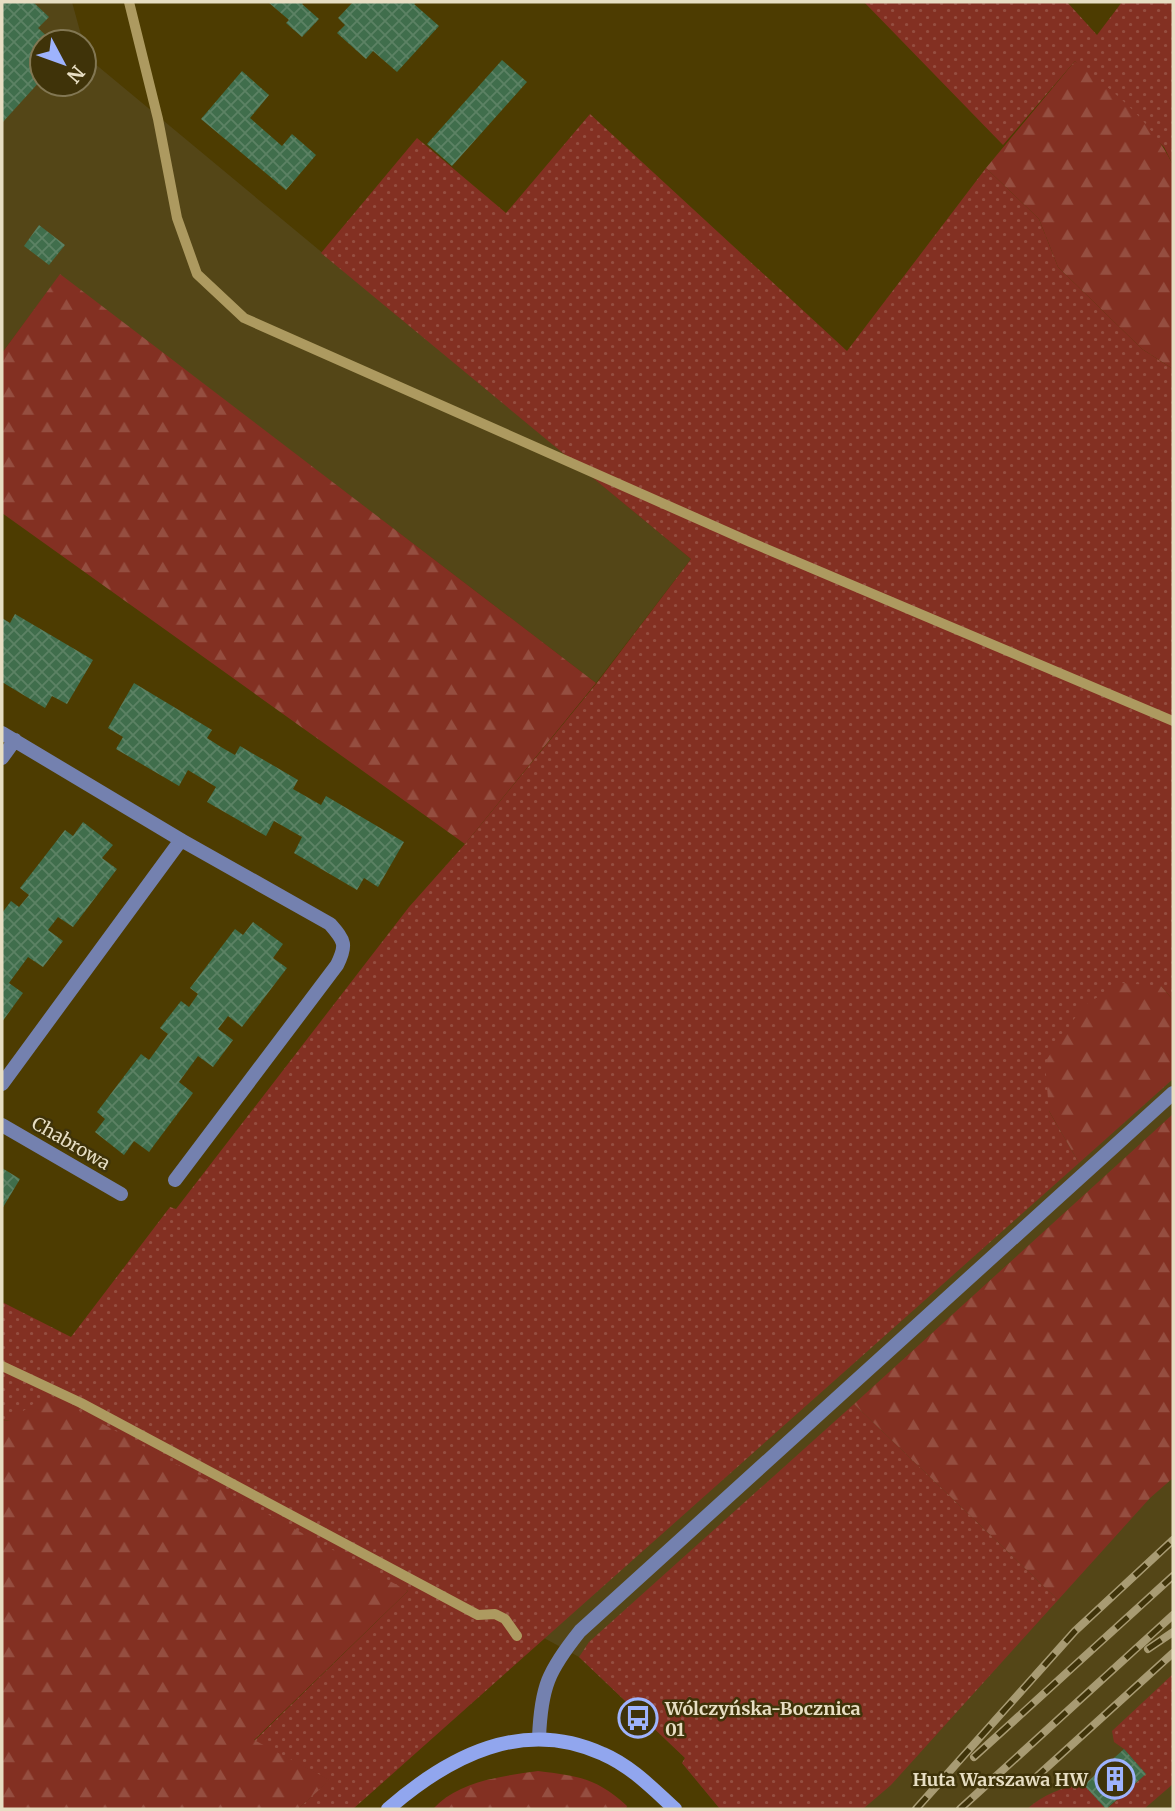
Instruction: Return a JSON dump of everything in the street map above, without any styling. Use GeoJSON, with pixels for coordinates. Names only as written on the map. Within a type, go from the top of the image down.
{"type":"FeatureCollection","features":[{"type":"Feature","properties":{"kind":"street"},"geometry":{"type":"LineString","coordinates":[[2,758],[8,736],[181,840],[330,924],[343,938],[344,951],[337,965],[175,1180]]}},
{"type":"Feature","properties":{"kind":"street"},"geometry":{"type":"LineString","coordinates":[[2,1084],[181,840]]}},
{"type":"Feature","properties":{"kind":"street"},"geometry":{"type":"LineString","coordinates":[[539,1738],[540,1714],[547,1679],[562,1653],[580,1631],[1173,1093]]}},
{"type":"Feature","properties":{"kind":"street","name":"Chabrowa"},"geometry":{"type":"LineString","coordinates":[[2,1125],[121,1194]]}},
{"type":"Feature","properties":{"kind":"street"},"geometry":{"type":"LineString","coordinates":[[388,1809],[406,1793],[451,1763],[496,1744],[539,1738],[562,1740],[604,1754],[640,1777],[676,1809]]}},
{"type":"Feature","properties":{"kind":"shaded area"},"geometry":{"type":"Polygon","coordinates":[[[2,2],[72,2],[79,28],[28,28],[28,98],[98,98],[98,66],[691,559],[596,683],[60,275],[2,353],[2,2]]]}},
{"type":"Feature","properties":{"kind":"shaded area"},"geometry":{"type":"Polygon","coordinates":[[[1173,1009],[1173,1809],[720,1809],[682,1763],[685,1758],[579,1657],[544,1638],[1173,1009]]]}},
{"type":"Feature","properties":{"kind":"green space"},"geometry":{"type":"Polygon","coordinates":[[[864,2],[1067,2],[1097,35],[1122,2],[1173,2],[1173,165],[1164,147],[1075,61],[1003,145],[864,2]]]}},
{"type":"Feature","properties":{"kind":"green space"},"geometry":{"type":"Polygon","coordinates":[[[1075,61],[1143,120],[1173,165],[1173,369],[1142,349],[1058,267],[1039,219],[986,168],[1075,61]]]}},
{"type":"Feature","properties":{"kind":"green space"},"geometry":{"type":"Polygon","coordinates":[[[590,114],[847,351],[986,168],[1039,219],[1058,267],[1142,349],[1173,369],[1173,1000],[1161,986],[1049,1111],[1079,1163],[353,1809],[298,1809],[329,1780],[254,1741],[408,1591],[10,1420],[2,1421],[2,1302],[71,1337],[170,1207],[176,1209],[409,907],[465,844],[596,684],[691,559],[321,253],[417,138],[506,213],[590,114]]]}},
{"type":"Feature","properties":{"kind":"green space"},"geometry":{"type":"Polygon","coordinates":[[[60,274],[596,683],[465,844],[2,513],[2,353],[60,274]]]}},
{"type":"Feature","properties":{"kind":"green space"},"geometry":{"type":"Polygon","coordinates":[[[1121,983],[1161,986],[1173,1000],[1173,1079],[1079,1163],[1049,1111],[1045,1062],[1083,1006],[1121,983]]]}},
{"type":"Feature","properties":{"kind":"green space"},"geometry":{"type":"Polygon","coordinates":[[[1173,1114],[1173,1478],[1150,1498],[1058,1600],[854,1404],[1173,1114]]]}},
{"type":"Feature","properties":{"kind":"green space"},"geometry":{"type":"Polygon","coordinates":[[[48,1394],[408,1591],[254,1740],[330,1780],[298,1809],[2,1809],[2,1421],[10,1420],[48,1394]]]}},
{"type":"Feature","properties":{"kind":"green space"},"geometry":{"type":"Polygon","coordinates":[[[854,1404],[1058,1600],[891,1785],[863,1809],[720,1809],[682,1763],[685,1758],[579,1657],[589,1642],[854,1404]]]}},
{"type":"Feature","properties":{"kind":"green space"},"geometry":{"type":"Polygon","coordinates":[[[1173,1674],[1173,1784],[1144,1809],[1107,1809],[1146,1774],[1124,1749],[1114,1742],[1112,1731],[1173,1674]]]}},
{"type":"Feature","properties":{"kind":"green space"},"geometry":{"type":"Polygon","coordinates":[[[538,1771],[576,1777],[596,1784],[627,1806],[626,1809],[433,1809],[455,1792],[468,1786],[538,1771]]]}},
{"type":"Feature","properties":{"kind":"green space"},"geometry":{"type":"Polygon","coordinates":[[[1084,1785],[1106,1809],[1027,1809],[1054,1792],[1084,1785]]]}},
{"type":"Feature","properties":{"kind":"building"},"geometry":{"type":"Polygon","coordinates":[[[2,2],[33,2],[49,17],[38,28],[28,28],[28,94],[2,123],[2,2]]]}},
{"type":"Feature","properties":{"kind":"building"},"geometry":{"type":"Polygon","coordinates":[[[268,2],[304,2],[302,4],[319,19],[302,37],[286,23],[289,20],[268,2]]]}},
{"type":"Feature","properties":{"kind":"building"},"geometry":{"type":"Polygon","coordinates":[[[353,2],[417,2],[414,4],[439,26],[397,72],[373,51],[366,59],[337,33],[345,25],[338,18],[353,2]]]}},
{"type":"Feature","properties":{"kind":"building"},"geometry":{"type":"Polygon","coordinates":[[[502,60],[527,82],[452,166],[427,144],[502,60]]]}},
{"type":"Feature","properties":{"kind":"building"},"geometry":{"type":"Polygon","coordinates":[[[242,71],[269,95],[250,118],[282,146],[292,134],[316,155],[286,190],[201,119],[242,71]]]}},
{"type":"Feature","properties":{"kind":"building"},"geometry":{"type":"Polygon","coordinates":[[[39,225],[65,245],[49,265],[24,246],[39,225]]]}},
{"type":"Feature","properties":{"kind":"building"},"geometry":{"type":"Polygon","coordinates":[[[15,614],[93,660],[67,704],[52,696],[45,708],[2,682],[2,618],[10,623],[15,614]]]}},
{"type":"Feature","properties":{"kind":"building"},"geometry":{"type":"Polygon","coordinates":[[[134,683],[212,730],[207,738],[221,747],[235,755],[240,746],[298,780],[293,789],[321,805],[326,796],[404,842],[378,887],[364,878],[357,890],[294,853],[302,837],[274,821],[266,836],[207,802],[216,787],[188,770],[179,786],[116,749],[123,737],[108,728],[134,683]]]}},
{"type":"Feature","properties":{"kind":"building"},"geometry":{"type":"Polygon","coordinates":[[[83,822],[113,845],[102,858],[117,869],[73,927],[58,917],[48,930],[63,941],[43,967],[28,957],[9,983],[23,993],[2,1022],[2,913],[11,901],[19,907],[29,895],[20,888],[65,830],[73,836],[83,822]]]}},
{"type":"Feature","properties":{"kind":"building"},"geometry":{"type":"Polygon","coordinates":[[[253,922],[283,944],[273,958],[287,968],[242,1027],[228,1016],[218,1029],[233,1040],[213,1067],[198,1056],[179,1082],[193,1093],[149,1152],[134,1141],[124,1155],[95,1132],[105,1119],[97,1112],[141,1054],[149,1060],[168,1034],[160,1028],[181,1001],[189,1007],[198,994],[190,988],[235,929],[243,935],[253,922]]]}},
{"type":"Feature","properties":{"kind":"building"},"geometry":{"type":"Polygon","coordinates":[[[2,1168],[20,1179],[2,1209],[2,1168]]]}},
{"type":"Feature","properties":{"kind":"building","name":"Huta Warszawa HW"},"geometry":{"type":"Polygon","coordinates":[[[1124,1749],[1146,1774],[1106,1809],[1084,1785],[1124,1749]]]}},
{"type":"Feature","properties":{"kind":"waterway"},"geometry":{"type":"LineString","coordinates":[[129,2],[158,119],[177,218],[197,274],[244,318],[750,542],[1173,721]]}},
{"type":"Feature","properties":{"kind":"waterway"},"geometry":{"type":"LineString","coordinates":[[2,1366],[81,1403],[478,1615],[495,1614],[505,1619],[517,1636]]}},
{"type":"Feature","properties":{"kind":"railway"},"geometry":{"type":"LineString","coordinates":[[916,1809],[1075,1631],[1173,1540]]}},
{"type":"Feature","properties":{"kind":"railway"},"geometry":{"type":"LineString","coordinates":[[974,1757],[1173,1576]]}},
{"type":"Feature","properties":{"kind":"railway"},"geometry":{"type":"LineString","coordinates":[[960,1809],[1173,1615]]}},
{"type":"Feature","properties":{"kind":"railway"},"geometry":{"type":"LineString","coordinates":[[1148,1649],[1173,1632]]}},
{"type":"Feature","properties":{"kind":"railway"},"geometry":{"type":"LineString","coordinates":[[1033,1780],[1173,1653]]}},
{"type":"Feature","properties":{"kind":"place","name":"Wólczyńska-Bocznica 01"},"geometry":{"type":"Point","coordinates":[638,1718]}},
{"type":"Feature","properties":{"kind":"place","name":"Huta Warszawa HW"},"geometry":{"type":"Point","coordinates":[1115,1779]}}]}
